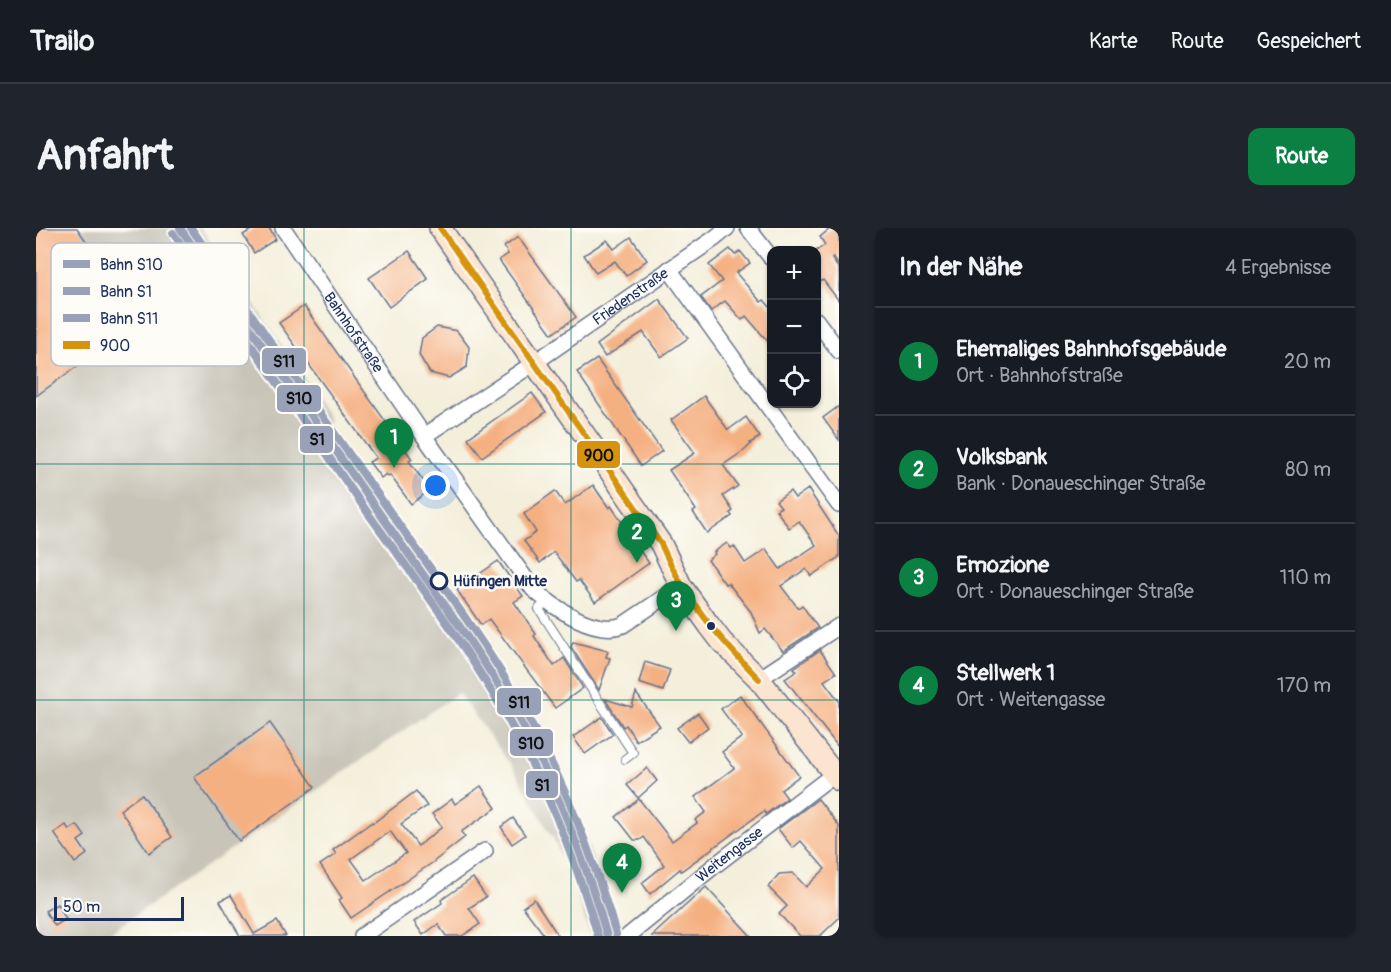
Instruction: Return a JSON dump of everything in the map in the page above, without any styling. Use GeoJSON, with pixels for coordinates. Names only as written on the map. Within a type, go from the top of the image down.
{"type":"FeatureCollection","features":[{"type":"Feature","properties":{"kind":"main road"},"geometry":{"type":"LineString","coordinates":[[440,228],[661,544],[681,586],[722,642],[759,679],[837,777]]}},
{"type":"Feature","properties":{"kind":"street","name":"Bahnhofstraße"},"geometry":{"type":"LineString","coordinates":[[283,228],[424,436],[533,589],[546,601],[598,627],[614,629],[681,586]]}},
{"type":"Feature","properties":{"kind":"street","name":"Friedenstraße"},"geometry":{"type":"LineString","coordinates":[[534,363],[727,228]]}},
{"type":"Feature","properties":{"kind":"street"},"geometry":{"type":"LineString","coordinates":[[748,228],[767,254]]}},
{"type":"Feature","properties":{"kind":"street"},"geometry":{"type":"LineString","coordinates":[[669,269],[839,505]]}},
{"type":"Feature","properties":{"kind":"street"},"geometry":{"type":"LineString","coordinates":[[821,327],[839,351]]}},
{"type":"Feature","properties":{"kind":"street"},"geometry":{"type":"LineString","coordinates":[[424,436],[534,363]]}},
{"type":"Feature","properties":{"kind":"street"},"geometry":{"type":"LineString","coordinates":[[759,679],[839,626]]}},
{"type":"Feature","properties":{"kind":"street","name":"Weitengasse"},"geometry":{"type":"LineString","coordinates":[[628,936],[714,866],[837,777]]}},
{"type":"Feature","properties":{"kind":"street"},"geometry":{"type":"LineString","coordinates":[[362,936],[485,851]]}},
{"type":"Feature","properties":{"kind":"lane"},"geometry":{"type":"LineString","coordinates":[[546,601],[539,609],[633,753],[625,759]]}},
{"type":"Feature","properties":{"kind":"shaded area"},"geometry":{"type":"Polygon","coordinates":[[[36,228],[201,228],[211,243],[51,243],[51,366],[249,366],[249,298],[299,370],[329,420],[324,425],[469,632],[530,731],[536,729],[590,849],[616,936],[590,936],[572,881],[555,842],[514,769],[458,693],[105,936],[36,936],[36,228]]]}},
{"type":"Feature","properties":{"kind":"building"},"geometry":{"type":"Polygon","coordinates":[[[36,228],[77,228],[87,243],[51,243],[51,366],[77,366],[36,396],[36,228]]]}},
{"type":"Feature","properties":{"kind":"building"},"geometry":{"type":"Polygon","coordinates":[[[254,228],[269,228],[276,239],[254,253],[243,235],[254,228]]]}},
{"type":"Feature","properties":{"kind":"building"},"geometry":{"type":"Polygon","coordinates":[[[831,228],[839,228],[839,266],[833,257],[832,259],[839,269],[839,301],[823,280],[821,281],[821,248],[825,245],[820,237],[831,228]]]}},
{"type":"Feature","properties":{"kind":"building"},"geometry":{"type":"Polygon","coordinates":[[[518,237],[576,317],[552,334],[499,260],[508,254],[504,247],[518,237]]]}},
{"type":"Feature","properties":{"kind":"building"},"geometry":{"type":"Polygon","coordinates":[[[631,237],[647,260],[626,276],[615,261],[596,273],[584,255],[607,240],[614,249],[631,237]]]}},
{"type":"Feature","properties":{"kind":"building"},"geometry":{"type":"Polygon","coordinates":[[[730,249],[735,255],[740,251],[750,263],[736,273],[761,302],[764,300],[767,303],[767,340],[746,316],[742,320],[725,301],[711,311],[701,297],[722,281],[709,265],[730,249]]]}},
{"type":"Feature","properties":{"kind":"building"},"geometry":{"type":"Polygon","coordinates":[[[409,251],[428,279],[389,307],[369,278],[409,251]]]}},
{"type":"Feature","properties":{"kind":"building"},"geometry":{"type":"Polygon","coordinates":[[[659,299],[688,338],[661,357],[643,332],[605,357],[597,345],[659,299]]]}},
{"type":"Feature","properties":{"kind":"building"},"geometry":{"type":"Polygon","coordinates":[[[304,306],[412,459],[409,461],[430,490],[411,504],[390,475],[386,474],[381,478],[369,462],[376,458],[279,323],[304,306]]]}},
{"type":"Feature","properties":{"kind":"building"},"geometry":{"type":"Polygon","coordinates":[[[437,327],[457,331],[469,347],[467,367],[449,378],[430,373],[419,355],[422,338],[437,327]]]}},
{"type":"Feature","properties":{"kind":"building"},"geometry":{"type":"Polygon","coordinates":[[[597,359],[662,451],[641,466],[577,372],[597,359]]]}},
{"type":"Feature","properties":{"kind":"building"},"geometry":{"type":"Polygon","coordinates":[[[532,393],[546,412],[482,457],[468,438],[532,393]]]}},
{"type":"Feature","properties":{"kind":"building"},"geometry":{"type":"Polygon","coordinates":[[[704,396],[728,430],[746,417],[760,437],[723,465],[738,486],[723,496],[733,511],[730,513],[732,516],[707,533],[693,512],[696,510],[669,470],[695,453],[671,420],[704,396]]]}},
{"type":"Feature","properties":{"kind":"building"},"geometry":{"type":"Polygon","coordinates":[[[839,406],[839,440],[823,418],[839,406]]]}},
{"type":"Feature","properties":{"kind":"building"},"geometry":{"type":"Polygon","coordinates":[[[593,485],[609,508],[611,506],[622,522],[620,524],[649,563],[595,602],[579,580],[576,582],[554,552],[540,563],[524,541],[536,532],[524,514],[555,491],[565,505],[593,485]]]}},
{"type":"Feature","properties":{"kind":"building"},"geometry":{"type":"Polygon","coordinates":[[[808,489],[839,536],[839,557],[811,576],[806,569],[781,586],[798,608],[802,605],[818,628],[783,651],[765,629],[760,633],[751,612],[728,583],[725,584],[708,560],[715,554],[714,552],[727,543],[731,548],[734,546],[745,563],[766,549],[780,569],[816,545],[799,521],[789,528],[776,510],[781,507],[776,501],[790,491],[795,498],[808,489]]]}},
{"type":"Feature","properties":{"kind":"building"},"geometry":{"type":"Polygon","coordinates":[[[498,561],[523,596],[514,602],[554,666],[564,658],[583,688],[555,708],[489,619],[481,625],[457,590],[498,561]]]}},
{"type":"Feature","properties":{"kind":"building"},"geometry":{"type":"Polygon","coordinates":[[[573,642],[608,651],[606,657],[610,658],[599,690],[571,647],[573,642]]]}},
{"type":"Feature","properties":{"kind":"building"},"geometry":{"type":"Polygon","coordinates":[[[820,650],[836,673],[824,681],[839,701],[839,748],[785,679],[797,671],[794,668],[820,650]]]}},
{"type":"Feature","properties":{"kind":"building"},"geometry":{"type":"Polygon","coordinates":[[[645,662],[670,670],[663,691],[639,683],[645,662]]]}},
{"type":"Feature","properties":{"kind":"building"},"geometry":{"type":"Polygon","coordinates":[[[636,693],[660,726],[636,741],[626,725],[623,727],[605,699],[632,707],[636,693]]]}},
{"type":"Feature","properties":{"kind":"building"},"geometry":{"type":"Polygon","coordinates":[[[740,695],[799,776],[781,790],[787,798],[766,814],[764,811],[681,871],[680,869],[650,894],[642,883],[664,865],[644,837],[634,840],[616,817],[639,799],[672,841],[697,823],[695,820],[706,812],[695,797],[734,768],[722,752],[742,737],[721,709],[740,695]]]}},
{"type":"Feature","properties":{"kind":"building"},"geometry":{"type":"Polygon","coordinates":[[[698,713],[708,727],[688,742],[677,728],[698,713]]]}},
{"type":"Feature","properties":{"kind":"building"},"geometry":{"type":"Polygon","coordinates":[[[602,717],[613,734],[585,754],[573,737],[602,717]]]}},
{"type":"Feature","properties":{"kind":"building"},"geometry":{"type":"Polygon","coordinates":[[[270,723],[315,787],[239,841],[194,777],[270,723]]]}},
{"type":"Feature","properties":{"kind":"building"},"geometry":{"type":"Polygon","coordinates":[[[647,768],[657,781],[638,798],[627,785],[647,768]]]}},
{"type":"Feature","properties":{"kind":"building"},"geometry":{"type":"Polygon","coordinates":[[[481,786],[496,808],[461,832],[465,837],[432,863],[351,918],[339,900],[342,898],[320,865],[336,854],[333,850],[416,791],[427,806],[401,824],[418,846],[442,827],[432,814],[452,799],[455,804],[481,786]],[[390,831],[351,859],[366,880],[406,853],[390,831]]]}},
{"type":"Feature","properties":{"kind":"building"},"geometry":{"type":"Polygon","coordinates":[[[142,794],[172,837],[149,853],[120,810],[142,794]]]}},
{"type":"Feature","properties":{"kind":"building"},"geometry":{"type":"Polygon","coordinates":[[[818,799],[839,826],[839,918],[820,936],[800,936],[779,914],[787,906],[768,887],[779,874],[793,873],[806,887],[825,869],[801,841],[793,848],[778,829],[818,799]]]}},
{"type":"Feature","properties":{"kind":"building"},"geometry":{"type":"Polygon","coordinates":[[[513,818],[525,835],[512,844],[501,827],[513,818]]]}},
{"type":"Feature","properties":{"kind":"building"},"geometry":{"type":"Polygon","coordinates":[[[66,825],[69,830],[77,825],[85,836],[78,841],[87,854],[75,863],[54,833],[66,825]]]}},
{"type":"Feature","properties":{"kind":"building"},"geometry":{"type":"Polygon","coordinates":[[[473,878],[486,897],[469,908],[480,924],[462,936],[446,936],[438,924],[423,935],[414,922],[473,878]]]}},
{"type":"Feature","properties":{"kind":"building"},"geometry":{"type":"Polygon","coordinates":[[[706,887],[751,936],[652,936],[706,887]]]}},
{"type":"Feature","properties":{"kind":"building"},"geometry":{"type":"Polygon","coordinates":[[[231,895],[254,934],[277,921],[286,936],[240,936],[220,901],[231,895]]]}},
{"type":"Feature","properties":{"kind":"building"},"geometry":{"type":"Polygon","coordinates":[[[534,899],[557,934],[545,936],[523,907],[534,899]]]}},
{"type":"Feature","properties":{"kind":"building"},"geometry":{"type":"Polygon","coordinates":[[[57,904],[66,919],[55,926],[45,911],[57,904]]]}},
{"type":"Feature","properties":{"kind":"rail line","name":"S10"},"geometry":{"type":"LineString","coordinates":[[180,228],[190,243]]}},
{"type":"Feature","properties":{"kind":"rail line","name":"S11"},"geometry":{"type":"LineString","coordinates":[[191,228],[201,243]]}},
{"type":"Feature","properties":{"kind":"rail line","name":"S1"},"geometry":{"type":"LineString","coordinates":[[173,233],[180,243]]}},
{"type":"Feature","properties":{"kind":"rail line","name":"S11"},"geometry":{"type":"LineString","coordinates":[[249,311],[454,602],[518,700],[562,784],[597,873],[616,934]]}},
{"type":"Feature","properties":{"kind":"rail line","name":"S10"},"geometry":{"type":"LineString","coordinates":[[249,327],[493,676],[527,734],[562,808],[582,858],[607,936]]}},
{"type":"Feature","properties":{"kind":"rail line","name":"S1"},"geometry":{"type":"LineString","coordinates":[[249,342],[488,685],[518,738],[558,820],[598,936]]}},
{"type":"Feature","properties":{"kind":"transit line","name":"900"},"geometry":{"type":"LineString","coordinates":[[440,228],[661,544],[680,582],[703,616],[759,679]]}},
{"type":"Feature","properties":{"kind":"place","name":"Ehemaliges Bahnhofsgebäude"},"geometry":{"type":"Point","coordinates":[394,468]}},
{"type":"Feature","properties":{"kind":"place","name":"Volksbank"},"geometry":{"type":"Point","coordinates":[637,563]}},
{"type":"Feature","properties":{"kind":"place","name":"Hüfingen Mitte"},"geometry":{"type":"Point","coordinates":[439,581]}},
{"type":"Feature","properties":{"kind":"place","name":"Emozione"},"geometry":{"type":"Point","coordinates":[676,631]}},
{"type":"Feature","properties":{"kind":"place","name":"Stellwerk 1"},"geometry":{"type":"Point","coordinates":[622,893]}}]}
